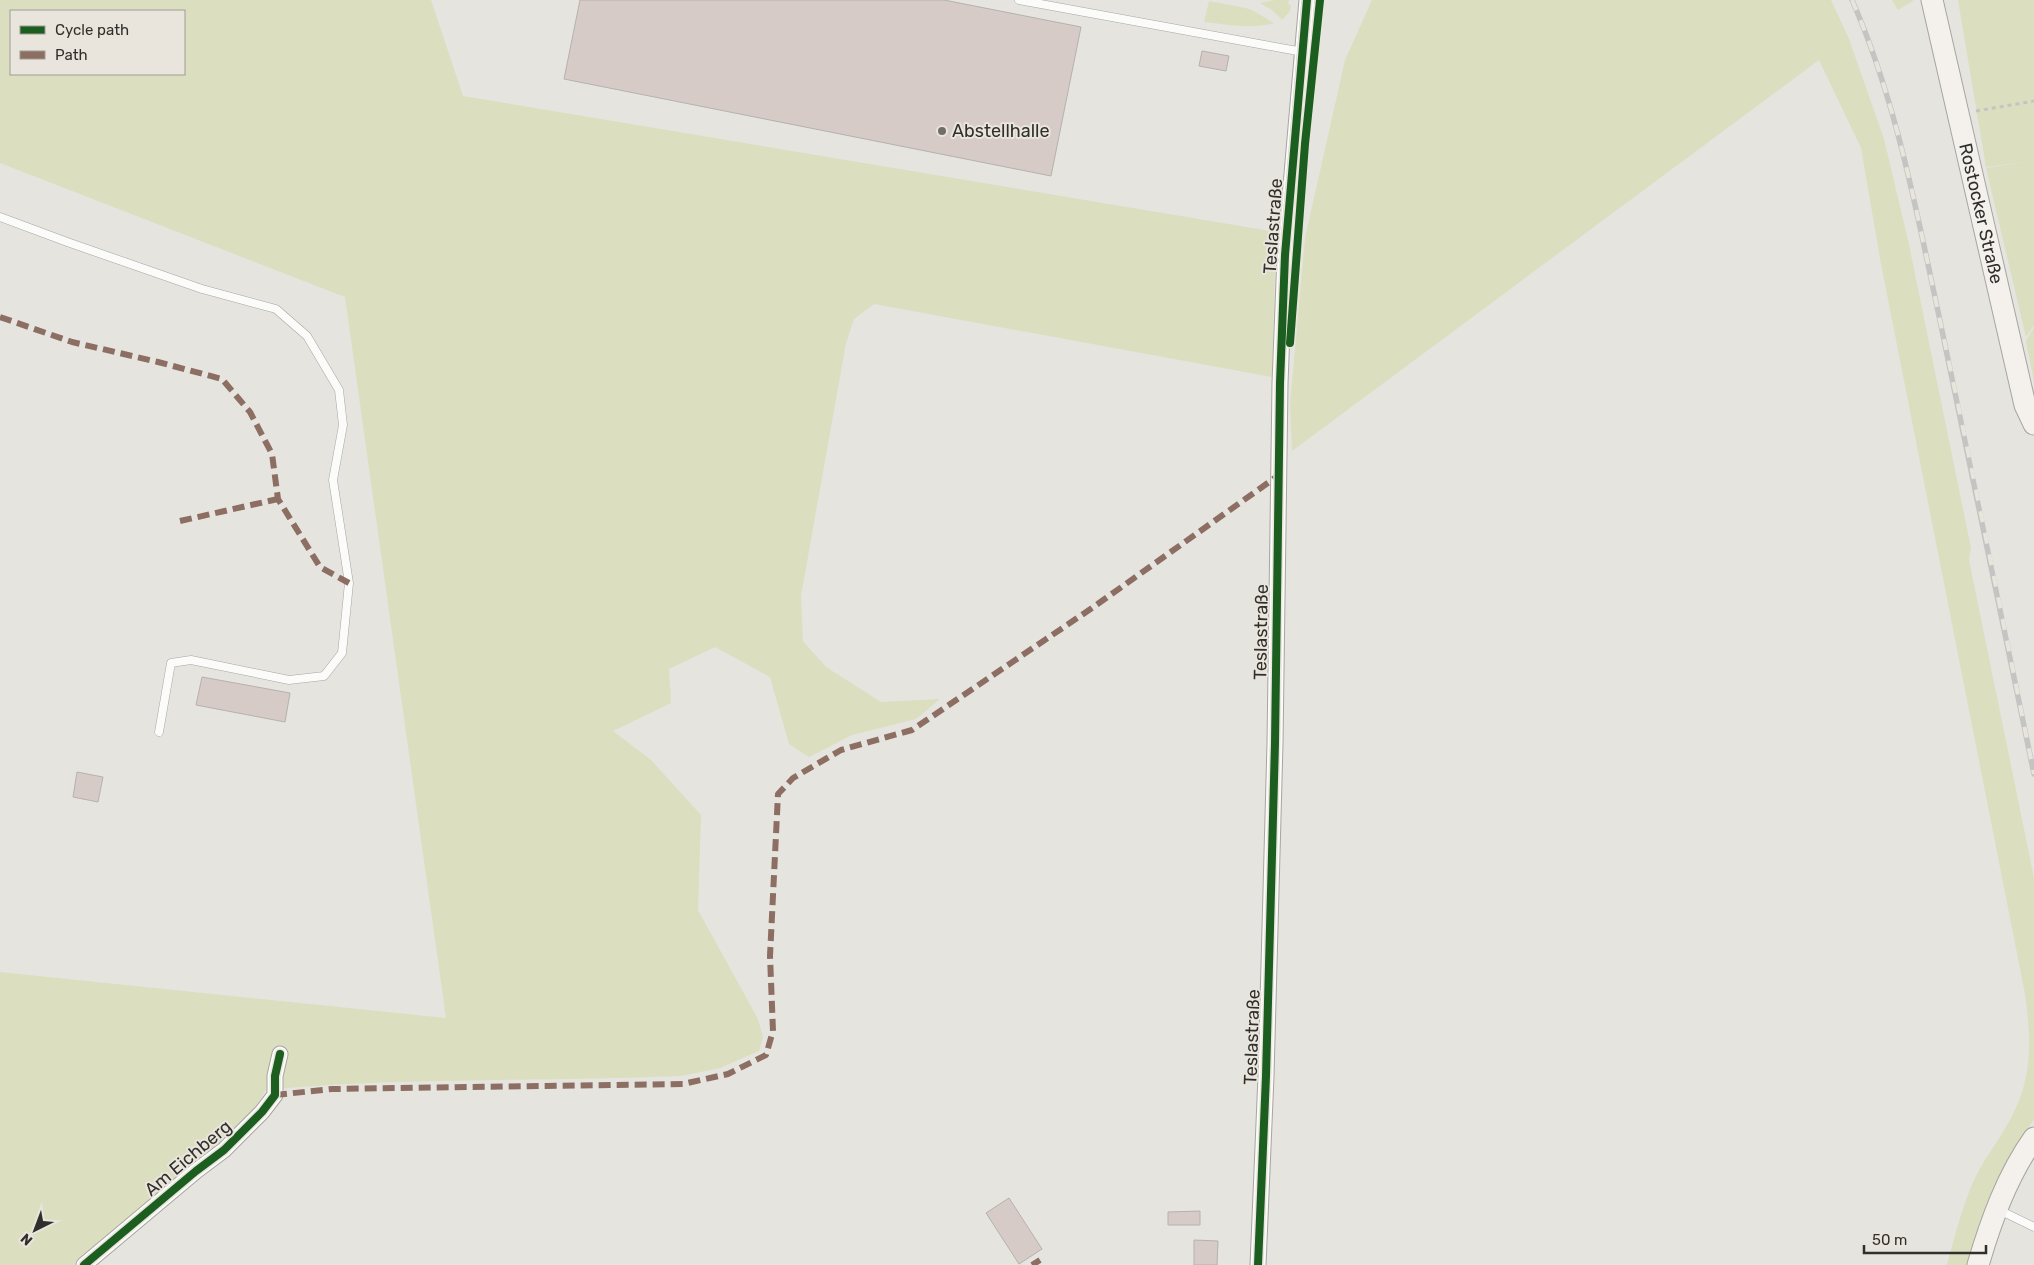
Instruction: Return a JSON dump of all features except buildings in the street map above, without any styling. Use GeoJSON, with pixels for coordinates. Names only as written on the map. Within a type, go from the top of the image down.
{"type":"FeatureCollection","features":[{"type":"Feature","properties":{"kind":"main road","name":"Rostocker Straße"},"geometry":{"type":"LineString","coordinates":[[1932,0],[2026,405],[2034,424]]}},
{"type":"Feature","properties":{"kind":"main road"},"geometry":{"type":"LineString","coordinates":[[1978,1265],[2004,1191],[2034,1138]]}},
{"type":"Feature","properties":{"kind":"street","name":"Teslastraße"},"geometry":{"type":"LineString","coordinates":[[1258,1265],[1266,1076],[1275,743],[1280,383],[1285,255],[1307,0]]}},
{"type":"Feature","properties":{"kind":"street","name":"Am Eichberg"},"geometry":{"type":"LineString","coordinates":[[84,1265],[196,1171],[224,1150],[262,1112],[275,1095],[275,1076],[280,1054]]}},
{"type":"Feature","properties":{"kind":"lane"},"geometry":{"type":"LineString","coordinates":[[1019,0],[1060,4],[1302,52]]}},
{"type":"Feature","properties":{"kind":"lane"},"geometry":{"type":"LineString","coordinates":[[0,216],[70,243],[202,289],[276,309],[307,336],[339,390],[343,425],[333,480],[349,583],[342,653],[324,676],[289,680],[192,660],[171,663],[159,732]]}},
{"type":"Feature","properties":{"kind":"lane"},"geometry":{"type":"LineString","coordinates":[[1997,1209],[2034,1227]]}},
{"type":"Feature","properties":{"kind":"path"},"geometry":{"type":"LineString","coordinates":[[1958,113],[2034,101]]}},
{"type":"Feature","properties":{"kind":"green space"},"geometry":{"type":"Polygon","coordinates":[[[0,0],[431,0],[463,96],[1276,232],[1272,377],[874,304],[854,319],[846,343],[801,596],[803,641],[826,667],[881,702],[940,699],[916,719],[852,735],[809,757],[789,744],[770,677],[715,647],[669,669],[671,703],[613,731],[651,760],[701,815],[698,910],[758,1019],[763,1037],[759,1051],[720,1068],[681,1076],[422,1081],[266,1090],[254,1109],[220,1145],[74,1265],[0,1265],[0,972],[446,1018],[345,297],[0,163],[0,0]]]}},
{"type":"Feature","properties":{"kind":"green space"},"geometry":{"type":"Polygon","coordinates":[[[1289,0],[1288,4],[1291,5],[1290,11],[1282,20],[1272,10],[1260,3],[1289,0]]]}},
{"type":"Feature","properties":{"kind":"green space"},"geometry":{"type":"Polygon","coordinates":[[[1372,0],[1831,0],[1849,39],[1884,139],[1908,240],[1971,548],[1969,560],[2034,878],[2034,1119],[2023,1136],[1996,1190],[1980,1227],[1967,1265],[1947,1265],[1970,1189],[1979,1170],[2012,1116],[2024,1087],[2029,1056],[2027,1010],[1881,264],[1861,148],[1819,60],[1292,451],[1290,404],[1305,238],[1345,60],[1372,0]]]}},
{"type":"Feature","properties":{"kind":"green space"},"geometry":{"type":"Polygon","coordinates":[[[1892,0],[1914,0],[1898,10],[1892,0]]]}},
{"type":"Feature","properties":{"kind":"green space"},"geometry":{"type":"Polygon","coordinates":[[[1958,0],[2034,0],[2034,325],[2026,337],[1986,168],[2023,162],[1986,167],[1958,0]]]}},
{"type":"Feature","properties":{"kind":"green space"},"geometry":{"type":"Polygon","coordinates":[[[1209,1],[1250,9],[1274,23],[1248,26],[1204,22],[1209,1]]]}},
{"type":"Feature","properties":{"kind":"green space"},"geometry":{"type":"Polygon","coordinates":[[[2034,327],[2034,382],[2026,341],[2034,327]]]}},
{"type":"Feature","properties":{"kind":"tram line"},"geometry":{"type":"LineString","coordinates":[[1280,308],[1282,231],[1302,0]]}},
{"type":"Feature","properties":{"kind":"railway"},"geometry":{"type":"LineString","coordinates":[[1852,0],[1881,77],[1913,195],[2034,774]]}},
{"type":"Feature","properties":{"kind":"marked path"},"geometry":{"type":"LineString","coordinates":[[0,317],[72,342],[222,379],[250,412],[272,454],[278,499],[320,567],[349,583]]}},
{"type":"Feature","properties":{"kind":"marked path"},"geometry":{"type":"LineString","coordinates":[[275,1095],[332,1089],[683,1084],[728,1074],[766,1055],[773,1031],[770,956],[778,794],[793,778],[841,750],[912,730],[1092,608],[1279,475]]}},
{"type":"Feature","properties":{"kind":"marked path"},"geometry":{"type":"LineString","coordinates":[[180,521],[278,499]]}},
{"type":"Feature","properties":{"kind":"marked path"},"geometry":{"type":"LineString","coordinates":[[1032,1265],[1040,1260]]}},
{"type":"Feature","properties":{"kind":"cycle path"},"geometry":{"type":"LineString","coordinates":[[1258,1265],[1266,1076],[1275,743],[1280,383],[1285,255],[1307,0]]}},
{"type":"Feature","properties":{"kind":"cycle path"},"geometry":{"type":"LineString","coordinates":[[1290,343],[1305,144],[1320,0]]}},
{"type":"Feature","properties":{"kind":"cycle path"},"geometry":{"type":"LineString","coordinates":[[84,1265],[196,1171],[224,1150],[262,1112],[275,1095],[275,1076],[280,1054]]}},
{"type":"Feature","properties":{"kind":"place","name":"Abstellhalle"},"geometry":{"type":"Point","coordinates":[942,131]}}]}
